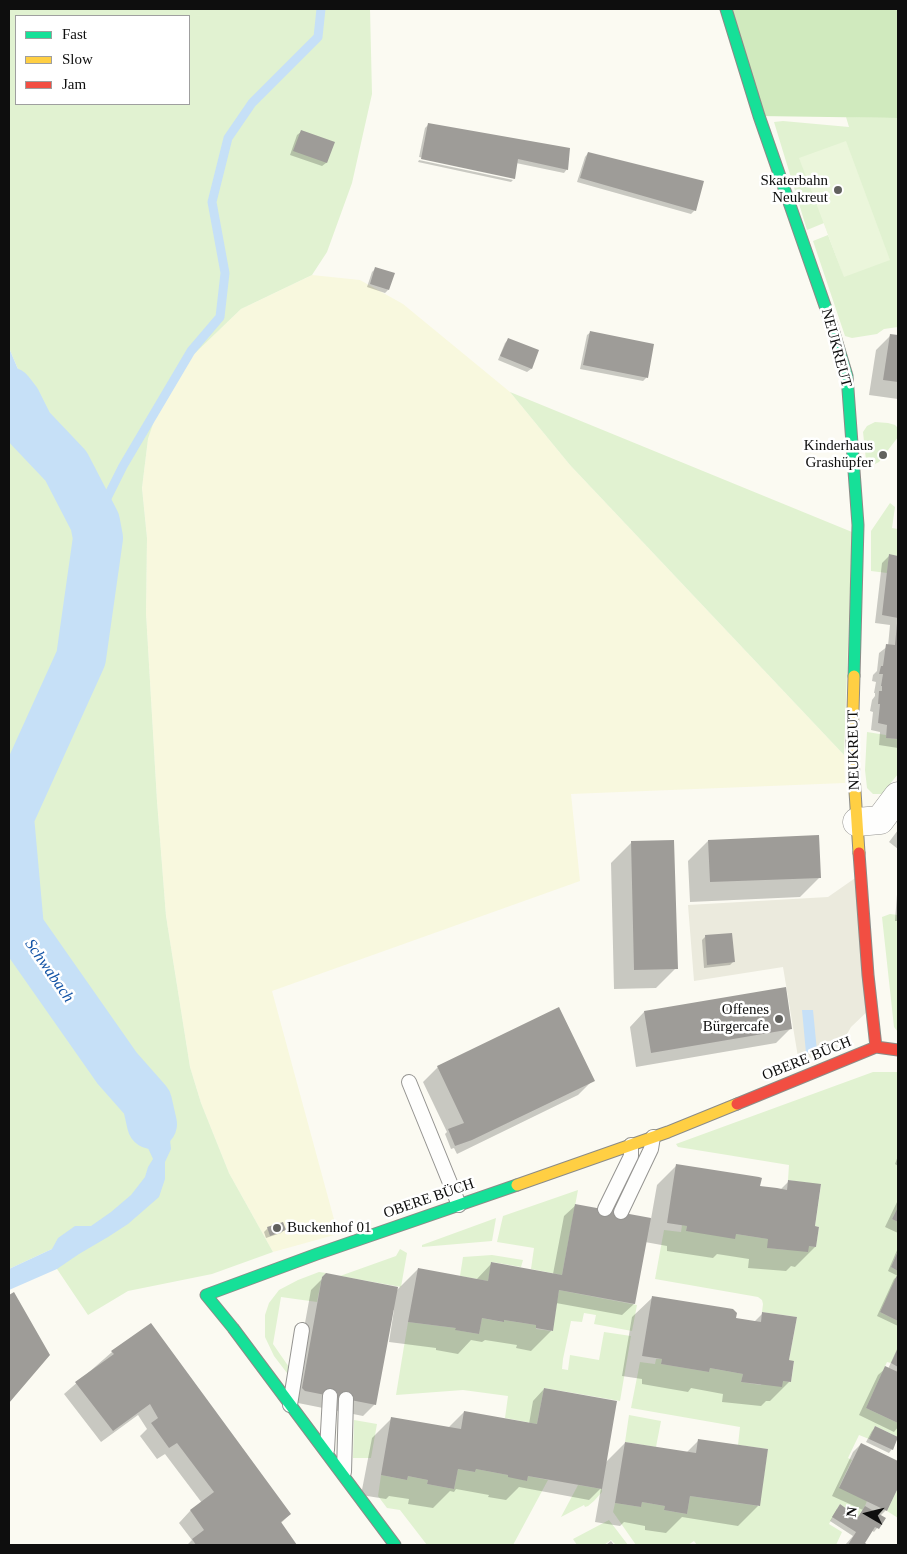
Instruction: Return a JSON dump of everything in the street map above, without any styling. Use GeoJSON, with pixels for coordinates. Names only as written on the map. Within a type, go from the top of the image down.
{"type":"FeatureCollection","features":[{"type":"Feature","properties":{"kind":"street","name":"NEUKREUT"},"geometry":{"type":"LineString","coordinates":[[726,9],[760,116],[832,323],[847,376],[858,525],[852,744],[868,975],[876,1047]]}},
{"type":"Feature","properties":{"kind":"street"},"geometry":{"type":"LineString","coordinates":[[857,822],[880,820],[898,796]]}},
{"type":"Feature","properties":{"kind":"street","name":"OBERE BÜCH"},"geometry":{"type":"LineString","coordinates":[[395,1545],[233,1328],[206,1295],[290,1263],[653,1137],[876,1047],[898,1050]]}},
{"type":"Feature","properties":{"kind":"lane"},"geometry":{"type":"LineString","coordinates":[[409,1082],[459,1205]]}},
{"type":"Feature","properties":{"kind":"lane"},"geometry":{"type":"LineString","coordinates":[[621,1212],[651,1149],[653,1137]]}},
{"type":"Feature","properties":{"kind":"lane"},"geometry":{"type":"LineString","coordinates":[[605,1209],[631,1156],[631,1145]]}},
{"type":"Feature","properties":{"kind":"lane"},"geometry":{"type":"LineString","coordinates":[[290,1405],[302,1330]]}},
{"type":"Feature","properties":{"kind":"lane"},"geometry":{"type":"LineString","coordinates":[[327,1455],[330,1396]]}},
{"type":"Feature","properties":{"kind":"lane"},"geometry":{"type":"LineString","coordinates":[[344,1478],[346,1399]]}},
{"type":"Feature","properties":{"kind":"green space"},"geometry":{"type":"Polygon","coordinates":[[[9,9],[370,9],[372,94],[352,183],[327,252],[312,275],[241,309],[188,360],[161,400],[148,439],[142,488],[147,538],[146,613],[166,916],[190,1067],[201,1103],[229,1173],[273,1252],[212,1274],[128,1291],[88,1315],[57,1269],[52,1249],[9,1269],[9,421],[12,419],[35,438],[44,421],[23,381],[9,348],[9,9]]]}},
{"type":"Feature","properties":{"kind":"green space"},"geometry":{"type":"Polygon","coordinates":[[[727,9],[898,9],[898,118],[759,116],[727,9]]]}},
{"type":"Feature","properties":{"kind":"green space"},"geometry":{"type":"Polygon","coordinates":[[[846,117],[898,118],[898,327],[884,329],[877,334],[852,338],[845,336],[813,241],[828,235],[844,277],[800,158],[824,223],[807,230],[774,122],[783,121],[849,127],[846,117]]]}},
{"type":"Feature","properties":{"kind":"green space","name":"Skaterbahn Neukreut"},"geometry":{"type":"Polygon","coordinates":[[[846,141],[890,260],[844,277],[799,158],[846,141]]]}},
{"type":"Feature","properties":{"kind":"green space"},"geometry":{"type":"Polygon","coordinates":[[[312,275],[360,280],[403,304],[510,392],[570,465],[844,755],[845,783],[571,794],[580,881],[272,991],[338,1234],[273,1252],[229,1173],[201,1103],[190,1067],[166,916],[146,613],[147,538],[142,488],[148,439],[161,399],[188,360],[241,309],[312,275]]]}},
{"type":"Feature","properties":{"kind":"green space"},"geometry":{"type":"Polygon","coordinates":[[[510,392],[852,532],[844,755],[570,465],[510,392]]]}},
{"type":"Feature","properties":{"kind":"green space"},"geometry":{"type":"Polygon","coordinates":[[[875,422],[895,425],[898,428],[898,437],[879,462],[875,464],[866,460],[863,432],[867,426],[875,422]]]}},
{"type":"Feature","properties":{"kind":"green space"},"geometry":{"type":"Polygon","coordinates":[[[890,503],[895,507],[892,528],[898,529],[898,556],[889,555],[887,573],[871,571],[871,531],[890,503]]]}},
{"type":"Feature","properties":{"kind":"green space"},"geometry":{"type":"Polygon","coordinates":[[[867,732],[886,735],[886,738],[898,739],[898,774],[882,794],[873,794],[867,788],[865,770],[867,732]]]}},
{"type":"Feature","properties":{"kind":"green space"},"geometry":{"type":"Polygon","coordinates":[[[890,914],[898,915],[898,1032],[894,1027],[882,917],[890,914]]]}},
{"type":"Feature","properties":{"kind":"green space"},"geometry":{"type":"Polygon","coordinates":[[[873,1072],[898,1072],[898,1207],[892,1219],[898,1222],[898,1250],[891,1267],[898,1271],[898,1275],[880,1312],[898,1321],[898,1348],[891,1363],[887,1362],[866,1408],[898,1423],[898,1437],[875,1426],[869,1439],[859,1435],[848,1458],[852,1460],[839,1487],[867,1501],[865,1506],[858,1517],[840,1504],[829,1524],[842,1532],[836,1545],[697,1545],[694,1541],[688,1545],[636,1545],[613,1512],[615,1503],[641,1507],[642,1502],[665,1506],[664,1510],[687,1514],[690,1496],[759,1506],[768,1449],[738,1445],[740,1427],[631,1408],[640,1362],[655,1364],[656,1359],[662,1359],[661,1364],[709,1372],[710,1368],[743,1374],[741,1382],[761,1385],[762,1383],[791,1382],[794,1362],[789,1360],[797,1317],[762,1312],[762,1300],[758,1297],[655,1279],[664,1230],[681,1232],[682,1225],[687,1226],[686,1231],[736,1234],[768,1239],[768,1248],[787,1250],[809,1246],[816,1247],[819,1227],[815,1226],[821,1185],[788,1180],[789,1165],[678,1147],[676,1144],[873,1072]]]}},
{"type":"Feature","properties":{"kind":"green space"},"geometry":{"type":"Polygon","coordinates":[[[578,1190],[562,1275],[531,1269],[534,1248],[497,1242],[503,1216],[578,1190]]]}},
{"type":"Feature","properties":{"kind":"green space"},"geometry":{"type":"Polygon","coordinates":[[[496,1218],[492,1241],[422,1247],[422,1245],[496,1218]]]}},
{"type":"Feature","properties":{"kind":"green space"},"geometry":{"type":"Polygon","coordinates":[[[400,1249],[407,1253],[401,1287],[340,1276],[396,1256],[400,1249]]]}},
{"type":"Feature","properties":{"kind":"green space"},"geometry":{"type":"Polygon","coordinates":[[[492,1255],[523,1260],[521,1267],[492,1262],[488,1281],[460,1276],[463,1257],[492,1255]]]}},
{"type":"Feature","properties":{"kind":"green space"},"geometry":{"type":"Polygon","coordinates":[[[319,1272],[326,1273],[322,1277],[317,1302],[281,1297],[273,1344],[291,1370],[290,1377],[274,1356],[265,1337],[265,1315],[269,1303],[279,1290],[319,1272]]]}},
{"type":"Feature","properties":{"kind":"green space"},"geometry":{"type":"Polygon","coordinates":[[[559,1290],[637,1305],[632,1331],[594,1324],[596,1315],[584,1313],[582,1322],[571,1321],[563,1359],[562,1369],[568,1370],[570,1355],[599,1360],[604,1332],[631,1336],[620,1401],[544,1388],[537,1424],[505,1418],[508,1396],[463,1390],[396,1395],[408,1322],[456,1328],[456,1330],[479,1334],[482,1318],[536,1325],[536,1329],[552,1331],[559,1290]]]}},
{"type":"Feature","properties":{"kind":"green space"},"geometry":{"type":"Polygon","coordinates":[[[629,1415],[661,1421],[656,1447],[625,1442],[629,1415]]]}},
{"type":"Feature","properties":{"kind":"green space"},"geometry":{"type":"Polygon","coordinates":[[[354,1420],[377,1424],[371,1458],[353,1458],[354,1420]]]}},
{"type":"Feature","properties":{"kind":"green space"},"geometry":{"type":"Polygon","coordinates":[[[458,1469],[475,1472],[476,1469],[527,1481],[528,1476],[548,1480],[513,1545],[427,1545],[400,1510],[387,1508],[378,1496],[381,1475],[407,1480],[408,1476],[428,1480],[427,1484],[454,1489],[458,1469]]]}},
{"type":"Feature","properties":{"kind":"green space"},"geometry":{"type":"Polygon","coordinates":[[[578,1485],[602,1489],[602,1492],[588,1506],[585,1507],[584,1505],[561,1517],[578,1485]]]}},
{"type":"Feature","properties":{"kind":"green space"},"geometry":{"type":"Polygon","coordinates":[[[898,1488],[898,1518],[887,1511],[898,1488]]]}},
{"type":"Feature","properties":{"kind":"green space"},"geometry":{"type":"Polygon","coordinates":[[[609,1520],[628,1545],[616,1545],[611,1540],[604,1545],[577,1545],[573,1539],[609,1520]]]}},
{"type":"Feature","properties":{"kind":"shaded area"},"geometry":{"type":"Polygon","coordinates":[[[861,874],[871,1008],[851,1027],[839,1048],[799,1063],[783,967],[694,981],[688,905],[828,897],[861,874]]]}},
{"type":"Feature","properties":{"kind":"water"},"geometry":{"type":"Polygon","coordinates":[[[9,348],[23,381],[12,419],[9,421],[9,348]]]}},
{"type":"Feature","properties":{"kind":"water"},"geometry":{"type":"Polygon","coordinates":[[[802,1010],[813,1010],[817,1051],[806,1053],[802,1010]]]}},
{"type":"Feature","properties":{"kind":"water"},"geometry":{"type":"Polygon","coordinates":[[[117,1068],[147,1088],[161,1102],[168,1120],[171,1149],[165,1162],[165,1179],[159,1197],[128,1224],[57,1269],[9,1290],[9,1269],[52,1249],[58,1238],[75,1226],[91,1226],[131,1195],[145,1177],[153,1159],[148,1148],[149,1136],[126,1092],[117,1068]]]}},
{"type":"Feature","properties":{"kind":"building"},"geometry":{"type":"Polygon","coordinates":[[[428,123],[570,148],[568,170],[518,159],[515,179],[421,159],[428,123]]]}},
{"type":"Feature","properties":{"kind":"building"},"geometry":{"type":"Polygon","coordinates":[[[301,130],[335,142],[327,163],[293,151],[301,130]]]}},
{"type":"Feature","properties":{"kind":"building"},"geometry":{"type":"Polygon","coordinates":[[[588,152],[704,181],[696,211],[580,178],[588,152]]]}},
{"type":"Feature","properties":{"kind":"building"},"geometry":{"type":"Polygon","coordinates":[[[375,267],[395,273],[389,290],[370,284],[375,267]]]}},
{"type":"Feature","properties":{"kind":"building"},"geometry":{"type":"Polygon","coordinates":[[[590,331],[654,344],[648,378],[583,365],[590,331]]]}},
{"type":"Feature","properties":{"kind":"building"},"geometry":{"type":"Polygon","coordinates":[[[890,334],[898,335],[898,382],[883,380],[890,334]]]}},
{"type":"Feature","properties":{"kind":"building"},"geometry":{"type":"Polygon","coordinates":[[[508,338],[539,350],[532,369],[500,356],[508,338]]]}},
{"type":"Feature","properties":{"kind":"building"},"geometry":{"type":"Polygon","coordinates":[[[889,554],[898,556],[898,618],[882,615],[889,554]]]}},
{"type":"Feature","properties":{"kind":"building"},"geometry":{"type":"Polygon","coordinates":[[[897,623],[898,739],[886,738],[887,725],[878,723],[879,691],[882,691],[883,674],[879,674],[881,666],[883,666],[886,644],[895,645],[897,623]]]}},
{"type":"Feature","properties":{"kind":"building"},"geometry":{"type":"Polygon","coordinates":[[[819,835],[821,878],[710,882],[708,840],[819,835]]]}},
{"type":"Feature","properties":{"kind":"building"},"geometry":{"type":"Polygon","coordinates":[[[674,840],[678,969],[634,970],[631,841],[674,840]]]}},
{"type":"Feature","properties":{"kind":"building"},"geometry":{"type":"Polygon","coordinates":[[[732,933],[735,962],[707,965],[705,935],[732,933]]]}},
{"type":"Feature","properties":{"kind":"building"},"geometry":{"type":"Polygon","coordinates":[[[786,987],[792,1029],[651,1053],[644,1011],[786,987]]]}},
{"type":"Feature","properties":{"kind":"building"},"geometry":{"type":"Polygon","coordinates":[[[559,1007],[595,1081],[472,1140],[455,1146],[448,1129],[464,1123],[437,1066],[559,1007]]]}},
{"type":"Feature","properties":{"kind":"building"},"geometry":{"type":"Polygon","coordinates":[[[676,1164],[759,1177],[762,1178],[760,1186],[787,1190],[788,1180],[821,1184],[815,1226],[819,1227],[816,1247],[809,1246],[808,1252],[767,1248],[768,1239],[736,1234],[735,1239],[686,1231],[687,1226],[667,1223],[676,1164]]]}},
{"type":"Feature","properties":{"kind":"building"},"geometry":{"type":"Polygon","coordinates":[[[575,1204],[651,1218],[635,1304],[559,1290],[553,1331],[536,1328],[536,1325],[482,1318],[479,1334],[455,1330],[456,1328],[408,1322],[418,1268],[488,1281],[491,1262],[562,1275],[575,1204]]]}},
{"type":"Feature","properties":{"kind":"building"},"geometry":{"type":"Polygon","coordinates":[[[898,1207],[898,1222],[892,1219],[898,1207]]]}},
{"type":"Feature","properties":{"kind":"building","name":"Buckenhof 01"},"geometry":{"type":"Polygon","coordinates":[[[283,1222],[286,1230],[270,1236],[267,1227],[283,1222]]]}},
{"type":"Feature","properties":{"kind":"building"},"geometry":{"type":"Polygon","coordinates":[[[898,1251],[898,1271],[891,1267],[898,1251]]]}},
{"type":"Feature","properties":{"kind":"building"},"geometry":{"type":"Polygon","coordinates":[[[326,1273],[398,1287],[376,1405],[305,1391],[302,1388],[322,1277],[326,1273]]]}},
{"type":"Feature","properties":{"kind":"building"},"geometry":{"type":"Polygon","coordinates":[[[898,1273],[898,1321],[880,1312],[898,1273]]]}},
{"type":"Feature","properties":{"kind":"building"},"geometry":{"type":"Polygon","coordinates":[[[14,1292],[50,1355],[9,1403],[9,1295],[14,1292]]]}},
{"type":"Feature","properties":{"kind":"building"},"geometry":{"type":"Polygon","coordinates":[[[652,1296],[733,1309],[737,1313],[736,1318],[761,1322],[762,1312],[797,1317],[789,1360],[794,1361],[791,1382],[783,1381],[782,1387],[741,1382],[743,1374],[710,1368],[709,1372],[661,1364],[662,1359],[642,1356],[652,1296]]]}},
{"type":"Feature","properties":{"kind":"building"},"geometry":{"type":"Polygon","coordinates":[[[151,1323],[291,1514],[281,1522],[297,1545],[196,1545],[192,1539],[204,1530],[190,1510],[214,1492],[177,1443],[169,1448],[151,1423],[158,1418],[150,1404],[113,1431],[75,1382],[114,1354],[111,1351],[151,1323]]]}},
{"type":"Feature","properties":{"kind":"building"},"geometry":{"type":"Polygon","coordinates":[[[898,1348],[898,1367],[891,1363],[898,1348]]]}},
{"type":"Feature","properties":{"kind":"building"},"geometry":{"type":"Polygon","coordinates":[[[885,1366],[898,1372],[898,1423],[866,1408],[885,1366]]]}},
{"type":"Feature","properties":{"kind":"building"},"geometry":{"type":"Polygon","coordinates":[[[544,1388],[617,1401],[602,1489],[528,1476],[527,1481],[476,1469],[475,1472],[458,1469],[454,1489],[427,1484],[428,1480],[408,1476],[407,1480],[381,1475],[391,1417],[461,1429],[464,1411],[537,1424],[544,1388]]]}},
{"type":"Feature","properties":{"kind":"building"},"geometry":{"type":"Polygon","coordinates":[[[875,1426],[898,1437],[893,1450],[869,1439],[875,1426]]]}},
{"type":"Feature","properties":{"kind":"building"},"geometry":{"type":"Polygon","coordinates":[[[698,1439],[768,1449],[760,1506],[690,1496],[687,1514],[664,1510],[665,1506],[642,1502],[641,1507],[615,1503],[625,1442],[696,1453],[698,1439]]]}},
{"type":"Feature","properties":{"kind":"building"},"geometry":{"type":"Polygon","coordinates":[[[861,1443],[898,1461],[898,1488],[887,1511],[839,1488],[861,1443]]]}},
{"type":"Feature","properties":{"kind":"building"},"geometry":{"type":"Polygon","coordinates":[[[840,1504],[858,1517],[865,1506],[886,1518],[879,1529],[875,1527],[865,1543],[868,1545],[848,1545],[856,1532],[832,1517],[840,1504]]]}},
{"type":"Feature","properties":{"kind":"waterway"},"geometry":{"type":"LineString","coordinates":[[95,522],[123,466],[191,351],[220,317],[225,273],[212,202],[228,138],[252,103],[318,37],[321,9]]}},
{"type":"Feature","properties":{"kind":"waterway","name":"Schwabach"},"geometry":{"type":"LineString","coordinates":[[9,392],[16,401],[29,427],[66,466],[95,522],[98,538],[81,658],[9,817],[19,928],[117,1068],[147,1102],[152,1124]]}},
{"type":"Feature","properties":{"kind":"traffic: fast"},"geometry":{"type":"LineString","coordinates":[[726,9],[759,116],[831,323],[847,376],[858,525],[854,676]]}},
{"type":"Feature","properties":{"kind":"traffic: fast"},"geometry":{"type":"LineString","coordinates":[[395,1545],[233,1328],[206,1295],[317,1254],[517,1185]]}},
{"type":"Feature","properties":{"kind":"traffic: slow"},"geometry":{"type":"LineString","coordinates":[[854,676],[852,745],[859,853]]}},
{"type":"Feature","properties":{"kind":"traffic: slow"},"geometry":{"type":"LineString","coordinates":[[517,1185],[668,1132],[737,1104]]}},
{"type":"Feature","properties":{"kind":"traffic: jam"},"geometry":{"type":"LineString","coordinates":[[859,853],[868,975],[876,1047]]}},
{"type":"Feature","properties":{"kind":"traffic: jam"},"geometry":{"type":"LineString","coordinates":[[737,1104],[876,1047],[898,1050]]}},
{"type":"Feature","properties":{"kind":"place","name":"Skaterbahn Neukreut"},"geometry":{"type":"Point","coordinates":[838,190]}},
{"type":"Feature","properties":{"kind":"place","name":"Kinderhaus Grashüpfer"},"geometry":{"type":"Point","coordinates":[883,455]}},
{"type":"Feature","properties":{"kind":"place","name":"Offenes Bürgercafe"},"geometry":{"type":"Point","coordinates":[779,1019]}},
{"type":"Feature","properties":{"kind":"place","name":"Buckenhof 01"},"geometry":{"type":"Point","coordinates":[277,1228]}}]}
